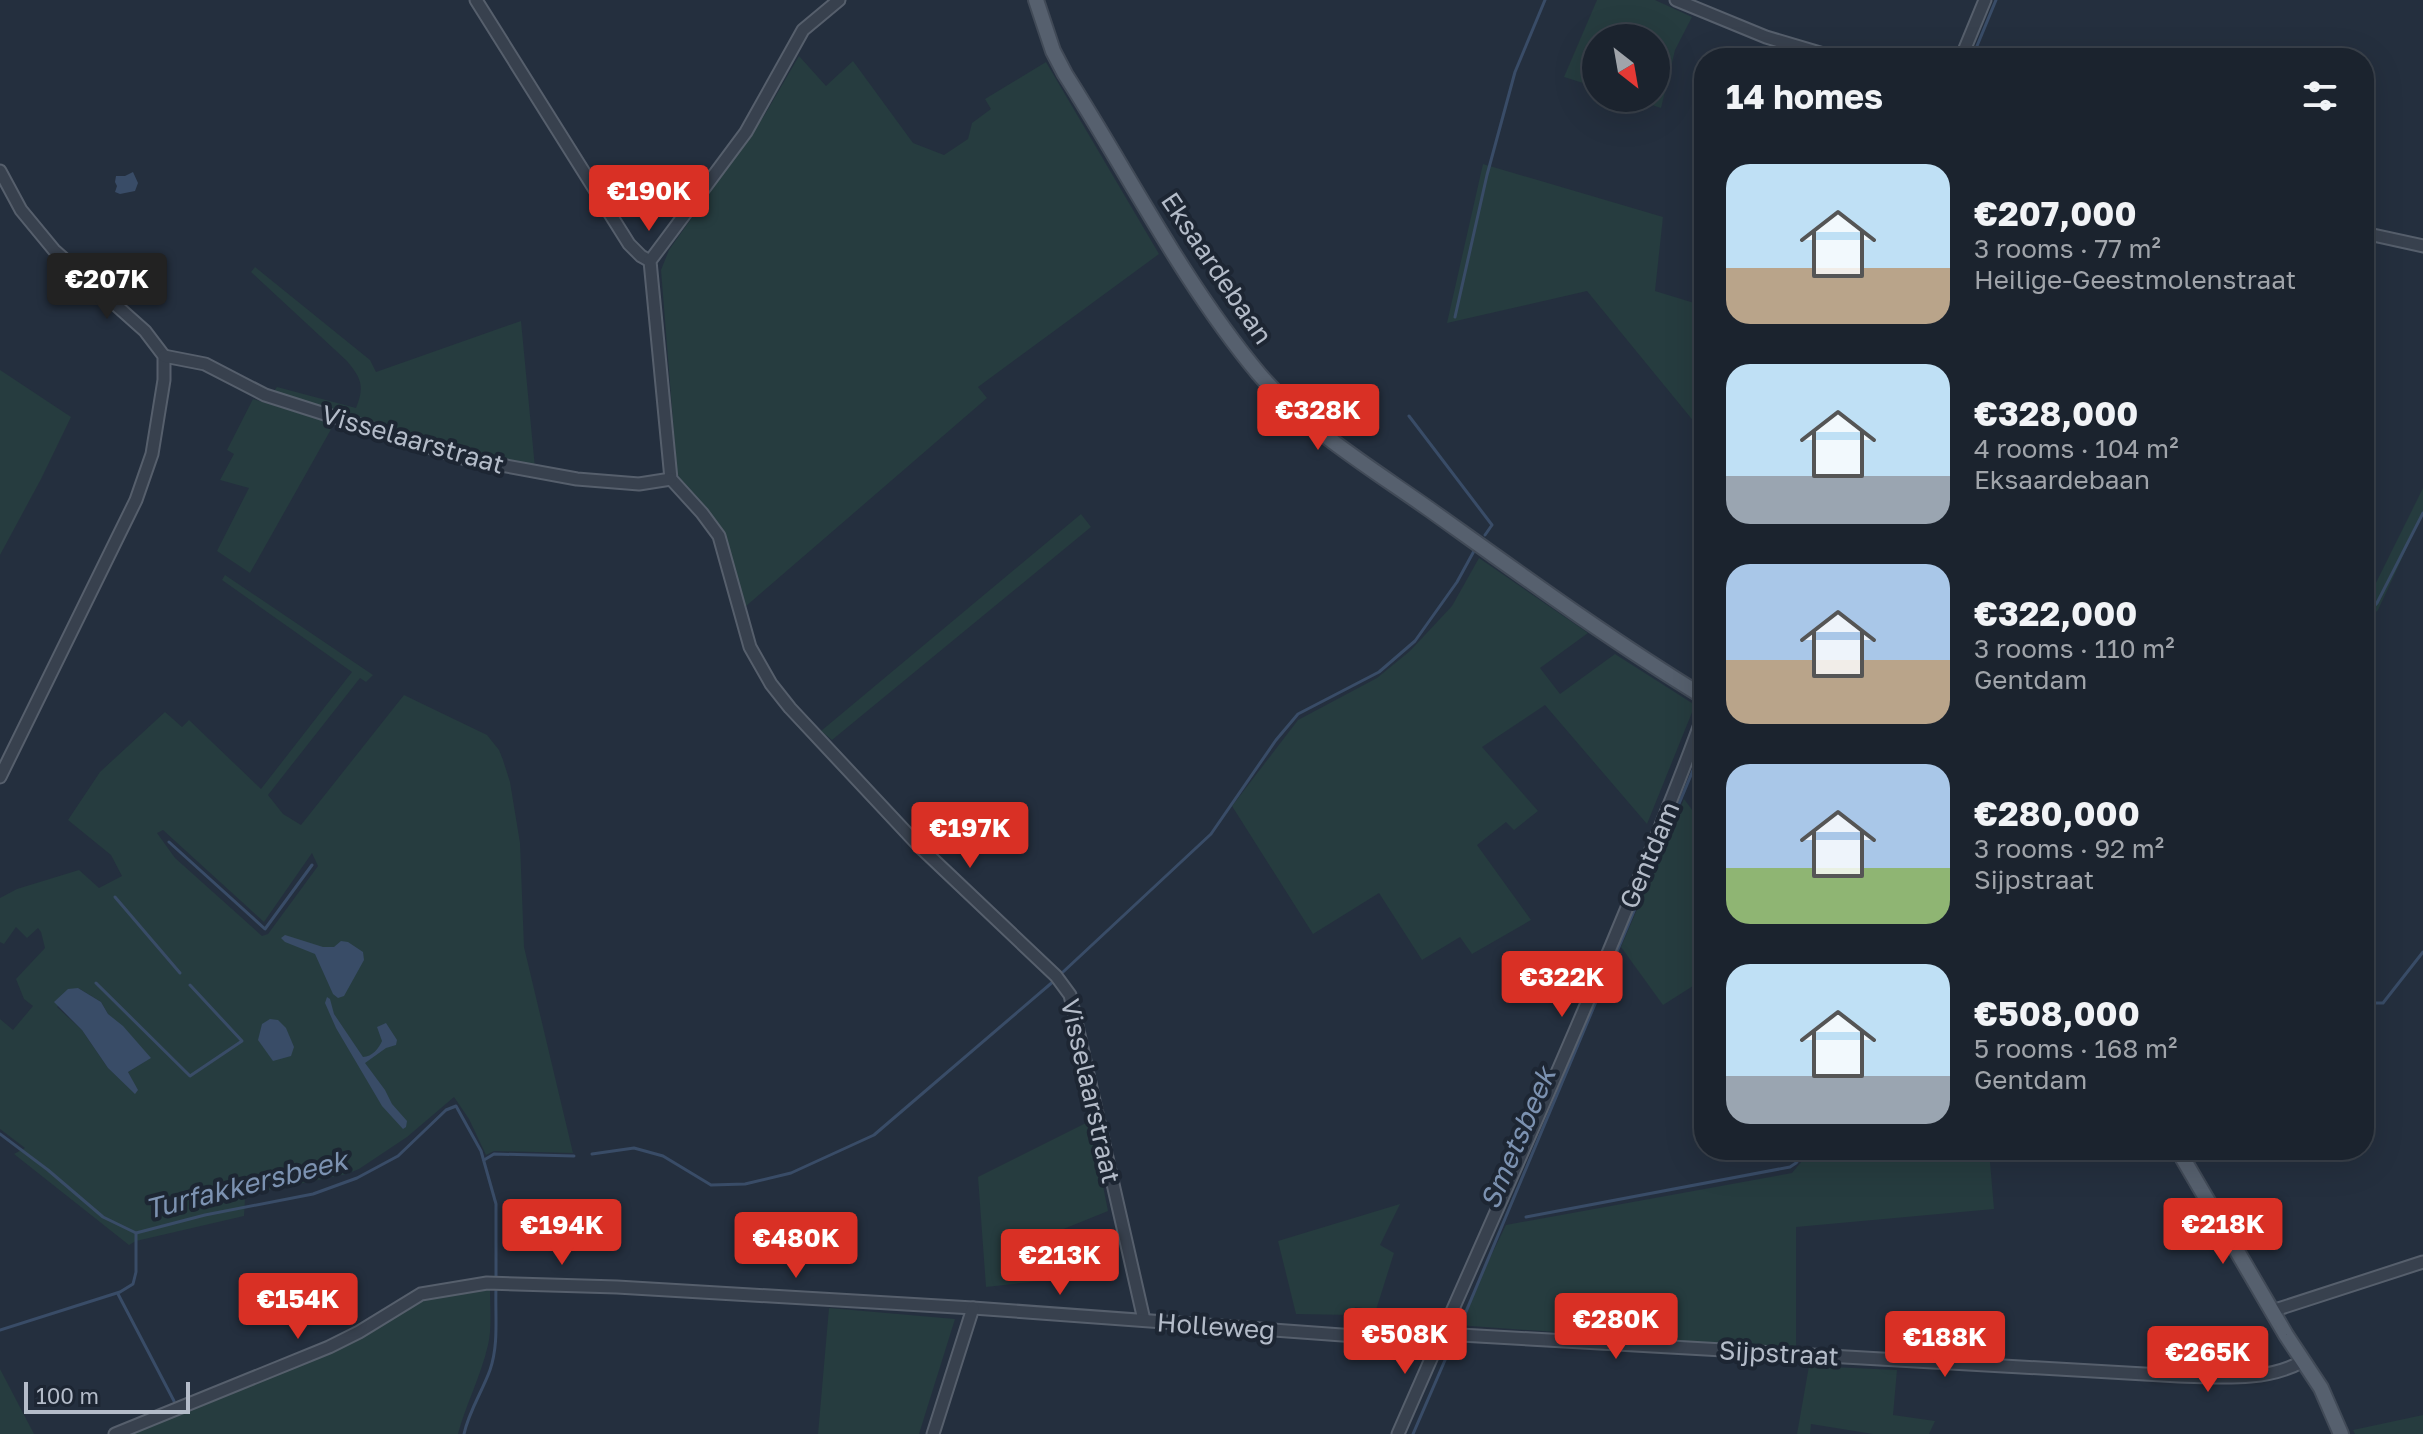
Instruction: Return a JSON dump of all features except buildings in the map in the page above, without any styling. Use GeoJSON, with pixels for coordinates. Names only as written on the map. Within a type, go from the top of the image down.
{"type":"FeatureCollection","features":[{"type":"Feature","properties":{"kind":"main road","name":"Eksaardebaan"},"geometry":{"type":"LineString","coordinates":[[1036,0],[1053,51],[1065,74],[1200,294],[1277,393],[1341,446],[1558,602],[1694,690]]}},
{"type":"Feature","properties":{"kind":"main road"},"geometry":{"type":"LineString","coordinates":[[2184,1160],[2329,1402],[2341,1434]]}},
{"type":"Feature","properties":{"kind":"street"},"geometry":{"type":"LineString","coordinates":[[476,0],[629,244],[650,261]]}},
{"type":"Feature","properties":{"kind":"street"},"geometry":{"type":"LineString","coordinates":[[671,479],[650,261],[746,132],[803,30],[839,0]]}},
{"type":"Feature","properties":{"kind":"street"},"geometry":{"type":"LineString","coordinates":[[1676,0],[1766,37],[1803,48]]}},
{"type":"Feature","properties":{"kind":"street"},"geometry":{"type":"LineString","coordinates":[[1965,48],[1985,0]]}},
{"type":"Feature","properties":{"kind":"street"},"geometry":{"type":"LineString","coordinates":[[0,171],[21,210],[54,250],[145,331],[164,356],[164,380],[152,454],[136,500],[0,777]]}},
{"type":"Feature","properties":{"kind":"street"},"geometry":{"type":"LineString","coordinates":[[2374,235],[2423,246]]}},
{"type":"Feature","properties":{"kind":"street","name":"Visselaarstraat"},"geometry":{"type":"LineString","coordinates":[[164,356],[205,364],[265,395],[463,458],[577,479],[639,484],[671,479],[719,536],[750,647],[771,684],[919,846],[1056,976],[1070,995],[1144,1320]]}},
{"type":"Feature","properties":{"kind":"street","name":"Gentdam"},"geometry":{"type":"LineString","coordinates":[[1398,1434],[1587,1004],[1694,741]]}},
{"type":"Feature","properties":{"kind":"street"},"geometry":{"type":"LineString","coordinates":[[2272,1311],[2423,1262]]}},
{"type":"Feature","properties":{"kind":"street","name":"Holleweg"},"geometry":{"type":"LineString","coordinates":[[115,1434],[329,1347],[421,1294],[487,1283],[617,1287],[1441,1338]]}},
{"type":"Feature","properties":{"kind":"street"},"geometry":{"type":"LineString","coordinates":[[933,1434],[973,1308]]}},
{"type":"Feature","properties":{"kind":"street","name":"Sijpstraat"},"geometry":{"type":"LineString","coordinates":[[1441,1338],[2179,1376],[2248,1376],[2284,1370],[2303,1361]]}},
{"type":"Feature","properties":{"kind":"green space"},"geometry":{"type":"Polygon","coordinates":[[[1597,0],[1655,0],[1692,17],[1675,50],[1670,71],[1670,24],[1587,24],[1597,0]]]}},
{"type":"Feature","properties":{"kind":"green space"},"geometry":{"type":"Polygon","coordinates":[[[1582,35],[1582,83],[1564,77],[1582,35]]]}},
{"type":"Feature","properties":{"kind":"green space"},"geometry":{"type":"Polygon","coordinates":[[[799,56],[826,86],[853,61],[913,143],[944,155],[968,139],[972,123],[991,109],[985,99],[1046,62],[1159,254],[978,387],[987,398],[745,607],[723,530],[680,481],[677,471],[661,270],[669,250],[764,116],[799,56]]]}},
{"type":"Feature","properties":{"kind":"green space"},"geometry":{"type":"Polygon","coordinates":[[[1483,164],[1663,217],[1655,291],[1694,303],[1694,422],[1587,291],[1447,323],[1483,164]]]}},
{"type":"Feature","properties":{"kind":"green space"},"geometry":{"type":"Polygon","coordinates":[[[255,267],[370,360],[376,372],[521,321],[535,468],[435,443],[272,394],[277,387],[356,408],[361,388],[347,361],[251,272],[255,267]]]}},
{"type":"Feature","properties":{"kind":"green space"},"geometry":{"type":"Polygon","coordinates":[[[0,370],[71,417],[0,555],[0,370]]]}},
{"type":"Feature","properties":{"kind":"green space"},"geometry":{"type":"Polygon","coordinates":[[[253,399],[334,424],[250,573],[217,551],[249,488],[220,480],[234,454],[227,450],[253,399]]]}},
{"type":"Feature","properties":{"kind":"green space"},"geometry":{"type":"Polygon","coordinates":[[[2423,488],[2423,513],[2374,614],[2374,587],[2423,488]]]}},
{"type":"Feature","properties":{"kind":"green space"},"geometry":{"type":"Polygon","coordinates":[[[1081,514],[1091,527],[832,740],[821,731],[1081,514]]]}},
{"type":"Feature","properties":{"kind":"green space"},"geometry":{"type":"Polygon","coordinates":[[[1479,558],[1588,633],[1540,668],[1560,694],[1615,654],[1694,704],[1647,824],[1545,705],[1482,747],[1538,811],[1514,830],[1506,822],[1477,845],[1531,920],[1472,954],[1460,937],[1422,960],[1379,893],[1313,934],[1232,806],[1298,720],[1377,678],[1410,651],[1452,606],[1479,558]]]}},
{"type":"Feature","properties":{"kind":"green space"},"geometry":{"type":"Polygon","coordinates":[[[225,575],[373,675],[366,682],[360,678],[268,795],[283,814],[301,825],[404,695],[487,735],[499,750],[510,782],[520,843],[524,947],[573,1153],[494,1151],[486,1155],[469,1119],[454,1097],[407,1137],[359,1169],[260,1192],[245,1199],[244,1216],[129,1245],[14,1154],[25,1148],[0,1129],[0,1019],[13,1030],[33,1006],[24,999],[16,979],[45,948],[38,928],[27,938],[16,927],[4,944],[0,942],[0,898],[17,889],[79,870],[99,888],[122,876],[111,855],[68,820],[100,772],[165,712],[182,727],[189,720],[261,789],[352,672],[222,580],[225,575]],[[163,830],[157,833],[175,858],[262,936],[268,934],[318,866],[312,853],[264,922],[163,830]],[[78,988],[57,1007],[82,1030],[108,1068],[135,1093],[137,1090],[128,1072],[150,1058],[108,1014],[101,1002],[78,988]]]}},
{"type":"Feature","properties":{"kind":"green space"},"geometry":{"type":"Polygon","coordinates":[[[1684,799],[1694,812],[1694,985],[1663,1005],[1621,947],[1684,799]]]}},
{"type":"Feature","properties":{"kind":"green space"},"geometry":{"type":"Polygon","coordinates":[[[1090,1121],[1108,1211],[1034,1241],[1039,1281],[986,1287],[978,1177],[1090,1121]]]}},
{"type":"Feature","properties":{"kind":"green space"},"geometry":{"type":"Polygon","coordinates":[[[1803,1160],[1990,1160],[1994,1209],[1796,1227],[1796,1349],[1457,1325],[1506,1225],[1792,1173],[1803,1160]]]}},
{"type":"Feature","properties":{"kind":"green space"},"geometry":{"type":"Polygon","coordinates":[[[1400,1204],[1380,1245],[1394,1253],[1376,1310],[1355,1307],[1353,1315],[1296,1314],[1278,1241],[1400,1204]]]}},
{"type":"Feature","properties":{"kind":"green space"},"geometry":{"type":"Polygon","coordinates":[[[490,1289],[488,1345],[458,1434],[127,1434],[342,1347],[426,1298],[464,1290],[490,1289]]]}},
{"type":"Feature","properties":{"kind":"green space"},"geometry":{"type":"Polygon","coordinates":[[[829,1308],[955,1319],[919,1434],[818,1434],[829,1308]]]}},
{"type":"Feature","properties":{"kind":"green space"},"geometry":{"type":"Polygon","coordinates":[[[1809,1366],[1897,1370],[1893,1415],[1935,1421],[1929,1434],[1873,1434],[1811,1424],[1810,1434],[1797,1434],[1809,1366]]]}},
{"type":"Feature","properties":{"kind":"green space"},"geometry":{"type":"Polygon","coordinates":[[[0,1369],[34,1434],[0,1434],[0,1369]]]}},
{"type":"Feature","properties":{"kind":"green space"},"geometry":{"type":"Polygon","coordinates":[[[2423,1415],[2423,1434],[2355,1434],[2353,1430],[2423,1415]]]}},
{"type":"Feature","properties":{"kind":"water"},"geometry":{"type":"Polygon","coordinates":[[[133,172],[138,183],[135,191],[115,192],[116,176],[133,172]]]}},
{"type":"Feature","properties":{"kind":"water"},"geometry":{"type":"Polygon","coordinates":[[[285,935],[323,947],[348,942],[363,952],[364,960],[344,996],[338,998],[333,994],[315,954],[285,942],[281,938],[285,935]]]}},
{"type":"Feature","properties":{"kind":"water"},"geometry":{"type":"Polygon","coordinates":[[[78,988],[101,1002],[108,1014],[151,1058],[128,1072],[138,1090],[135,1094],[108,1068],[82,1030],[54,1002],[68,989],[78,988]]]}},
{"type":"Feature","properties":{"kind":"water"},"geometry":{"type":"Polygon","coordinates":[[[327,997],[334,1014],[363,1057],[375,1052],[382,1041],[377,1027],[386,1023],[397,1040],[396,1045],[386,1048],[365,1063],[407,1121],[403,1129],[382,1106],[336,1028],[325,1003],[327,997]]]}},
{"type":"Feature","properties":{"kind":"water"},"geometry":{"type":"Polygon","coordinates":[[[270,1019],[278,1020],[286,1028],[294,1047],[291,1056],[273,1061],[258,1040],[262,1024],[270,1019]]]}},
{"type":"Feature","properties":{"kind":"waterway"},"geometry":{"type":"LineString","coordinates":[[1455,317],[1487,175],[1515,72],[1545,0]]}},
{"type":"Feature","properties":{"kind":"waterway","name":"Smetsbeek"},"geometry":{"type":"LineString","coordinates":[[1976,48],[1996,0]]}},
{"type":"Feature","properties":{"kind":"waterway"},"geometry":{"type":"LineString","coordinates":[[1409,416],[1492,525],[1485,535]]}},
{"type":"Feature","properties":{"kind":"waterway"},"geometry":{"type":"LineString","coordinates":[[2374,606],[2423,513]]}},
{"type":"Feature","properties":{"kind":"waterway"},"geometry":{"type":"LineString","coordinates":[[1063,972],[1211,834],[1276,740],[1298,714],[1379,672],[1415,641],[1457,582],[1474,551]]}},
{"type":"Feature","properties":{"kind":"waterway","name":"Smetsbeek"},"geometry":{"type":"LineString","coordinates":[[1460,1326],[1694,768]]}},
{"type":"Feature","properties":{"kind":"waterway"},"geometry":{"type":"LineString","coordinates":[[169,842],[265,929],[312,865]]}},
{"type":"Feature","properties":{"kind":"waterway"},"geometry":{"type":"LineString","coordinates":[[115,897],[180,973]]}},
{"type":"Feature","properties":{"kind":"waterway"},"geometry":{"type":"LineString","coordinates":[[2376,1003],[2383,1003],[2423,952]]}},
{"type":"Feature","properties":{"kind":"waterway"},"geometry":{"type":"LineString","coordinates":[[592,1154],[634,1148],[663,1156],[711,1185],[745,1184],[791,1173],[874,1135],[1055,980]]}},
{"type":"Feature","properties":{"kind":"waterway"},"geometry":{"type":"LineString","coordinates":[[96,983],[190,1076],[242,1041],[190,985]]}},
{"type":"Feature","properties":{"kind":"waterway","name":"Turfakkersbeek"},"geometry":{"type":"LineString","coordinates":[[0,1134],[103,1217],[136,1233],[205,1215],[313,1194],[357,1178],[398,1156],[446,1110],[456,1106],[481,1151],[496,1204],[496,1281]]}},
{"type":"Feature","properties":{"kind":"waterway"},"geometry":{"type":"LineString","coordinates":[[484,1160],[494,1154],[574,1156]]}},
{"type":"Feature","properties":{"kind":"waterway"},"geometry":{"type":"LineString","coordinates":[[1526,1217],[1790,1167],[1798,1160]]}},
{"type":"Feature","properties":{"kind":"waterway"},"geometry":{"type":"LineString","coordinates":[[0,1330],[120,1292],[133,1284],[136,1233]]}},
{"type":"Feature","properties":{"kind":"waterway","name":"Turfakkersbeek"},"geometry":{"type":"LineString","coordinates":[[464,1434],[493,1360],[496,1288]]}},
{"type":"Feature","properties":{"kind":"waterway"},"geometry":{"type":"LineString","coordinates":[[118,1294],[174,1401]]}},
{"type":"Feature","properties":{"kind":"waterway","name":"Smetsbeek"},"geometry":{"type":"LineString","coordinates":[[1413,1434],[1452,1344]]}}]}
